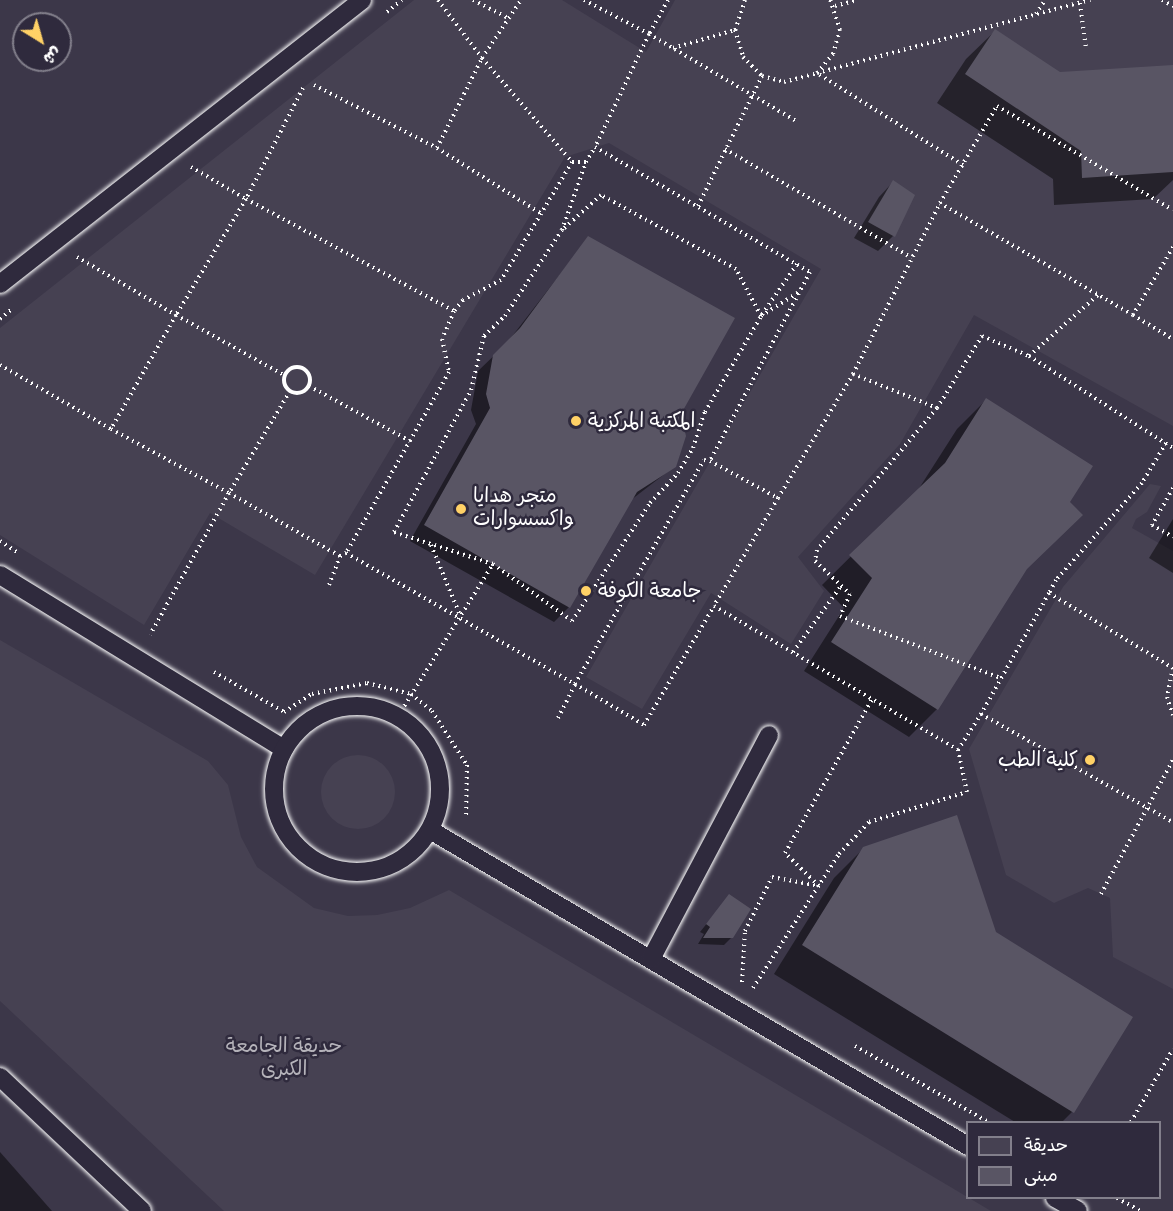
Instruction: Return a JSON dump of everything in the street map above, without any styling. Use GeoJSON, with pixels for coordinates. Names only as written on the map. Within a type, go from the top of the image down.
{"type":"FeatureCollection","features":[{"type":"Feature","properties":{"kind":"lane"},"geometry":{"type":"LineString","coordinates":[[0,284],[362,0]]}},
{"type":"Feature","properties":{"kind":"lane"},"geometry":{"type":"LineString","coordinates":[[0,575],[284,749]]}},
{"type":"Feature","properties":{"kind":"lane"},"geometry":{"type":"LineString","coordinates":[[373,707],[398,716],[418,732],[433,754],[440,779],[439,805],[430,830],[412,853],[387,867],[358,873],[330,868],[304,854],[285,832],[275,806],[274,777],[284,749],[300,728],[322,714],[338,709],[373,707]]}},
{"type":"Feature","properties":{"kind":"lane"},"geometry":{"type":"LineString","coordinates":[[651,959],[769,735]]}},
{"type":"Feature","properties":{"kind":"lane"},"geometry":{"type":"LineString","coordinates":[[430,830],[966,1145]]}},
{"type":"Feature","properties":{"kind":"lane"},"geometry":{"type":"LineString","coordinates":[[0,1077],[142,1211]]}},
{"type":"Feature","properties":{"kind":"lane"},"geometry":{"type":"LineString","coordinates":[[1058,1199],[1078,1211]]}},
{"type":"Feature","properties":{"kind":"path"},"geometry":{"type":"LineString","coordinates":[[438,0],[482,58],[572,162],[586,162]]}},
{"type":"Feature","properties":{"kind":"path"},"geometry":{"type":"LineString","coordinates":[[473,0],[510,19]]}},
{"type":"Feature","properties":{"kind":"path"},"geometry":{"type":"LineString","coordinates":[[437,148],[482,58],[521,0]]}},
{"type":"Feature","properties":{"kind":"path"},"geometry":{"type":"LineString","coordinates":[[584,0],[650,34],[796,121]]}},
{"type":"Feature","properties":{"kind":"path"},"geometry":{"type":"LineString","coordinates":[[668,0],[586,162],[562,230],[505,316],[484,336],[471,390],[394,532],[493,564],[572,621],[650,503],[678,473],[693,448],[705,412],[761,316],[797,264]]}},
{"type":"Feature","properties":{"kind":"path"},"geometry":{"type":"LineString","coordinates":[[745,0],[735,30],[743,57],[762,76],[795,82],[817,73],[1090,0]]}},
{"type":"Feature","properties":{"kind":"path"},"geometry":{"type":"LineString","coordinates":[[817,73],[838,43],[839,18],[830,0]]}},
{"type":"Feature","properties":{"kind":"path"},"geometry":{"type":"LineString","coordinates":[[835,6],[857,0]]}},
{"type":"Feature","properties":{"kind":"path"},"geometry":{"type":"LineString","coordinates":[[1036,15],[1045,0]]}},
{"type":"Feature","properties":{"kind":"path"},"geometry":{"type":"LineString","coordinates":[[1162,0],[1173,6]]}},
{"type":"Feature","properties":{"kind":"path"},"geometry":{"type":"LineString","coordinates":[[1080,3],[1086,50]]}},
{"type":"Feature","properties":{"kind":"path"},"geometry":{"type":"LineString","coordinates":[[672,48],[735,30]]}},
{"type":"Feature","properties":{"kind":"path"},"geometry":{"type":"LineString","coordinates":[[817,73],[963,165]]}},
{"type":"Feature","properties":{"kind":"path"},"geometry":{"type":"LineString","coordinates":[[698,206],[751,94],[762,76]]}},
{"type":"Feature","properties":{"kind":"path"},"geometry":{"type":"LineString","coordinates":[[314,85],[437,148],[542,214]]}},
{"type":"Feature","properties":{"kind":"path"},"geometry":{"type":"LineString","coordinates":[[111,429],[246,199],[303,88]]}},
{"type":"Feature","properties":{"kind":"path"},"geometry":{"type":"LineString","coordinates":[[346,553],[461,616],[644,725],[853,374],[940,203],[997,106],[1173,210]]}},
{"type":"Feature","properties":{"kind":"path"},"geometry":{"type":"LineString","coordinates":[[595,147],[810,272],[710,461]]}},
{"type":"Feature","properties":{"kind":"path"},"geometry":{"type":"LineString","coordinates":[[725,149],[912,258]]}},
{"type":"Feature","properties":{"kind":"path"},"geometry":{"type":"LineString","coordinates":[[329,585],[340,556],[346,553],[449,372],[442,339],[454,311],[463,300],[501,280],[572,162]]}},
{"type":"Feature","properties":{"kind":"path"},"geometry":{"type":"LineString","coordinates":[[182,174],[190,166],[246,199],[454,311]]}},
{"type":"Feature","properties":{"kind":"path"},"geometry":{"type":"LineString","coordinates":[[562,230],[601,195],[736,269],[761,316]]}},
{"type":"Feature","properties":{"kind":"path"},"geometry":{"type":"LineString","coordinates":[[940,203],[1173,339]]}},
{"type":"Feature","properties":{"kind":"path"},"geometry":{"type":"LineString","coordinates":[[1133,315],[1173,247]]}},
{"type":"Feature","properties":{"kind":"path"},"geometry":{"type":"LineString","coordinates":[[86,251],[77,258],[284,375],[290,391]]}},
{"type":"Feature","properties":{"kind":"path"},"geometry":{"type":"LineString","coordinates":[[761,316],[800,292]]}},
{"type":"Feature","properties":{"kind":"path"},"geometry":{"type":"LineString","coordinates":[[1029,356],[1098,295]]}},
{"type":"Feature","properties":{"kind":"path"},"geometry":{"type":"LineString","coordinates":[[1001,678],[840,616],[850,594],[815,561],[817,550],[937,408],[982,336],[1029,356],[1173,448]]}},
{"type":"Feature","properties":{"kind":"path"},"geometry":{"type":"LineString","coordinates":[[0,365],[340,556]]}},
{"type":"Feature","properties":{"kind":"path"},"geometry":{"type":"LineString","coordinates":[[284,375],[290,369],[302,368],[308,373],[309,386]]}},
{"type":"Feature","properties":{"kind":"path"},"geometry":{"type":"LineString","coordinates":[[853,374],[937,408]]}},
{"type":"Feature","properties":{"kind":"path"},"geometry":{"type":"LineString","coordinates":[[309,386],[410,441]]}},
{"type":"Feature","properties":{"kind":"path"},"geometry":{"type":"LineString","coordinates":[[290,391],[302,392],[309,386]]}},
{"type":"Feature","properties":{"kind":"path"},"geometry":{"type":"LineString","coordinates":[[159,640],[149,634],[290,391]]}},
{"type":"Feature","properties":{"kind":"path"},"geometry":{"type":"LineString","coordinates":[[753,988],[839,854],[869,822],[967,792],[958,750],[981,714],[1056,580],[1142,483],[1166,443]]}},
{"type":"Feature","properties":{"kind":"path"},"geometry":{"type":"LineString","coordinates":[[558,718],[575,684],[704,460],[710,461],[778,498]]}},
{"type":"Feature","properties":{"kind":"path"},"geometry":{"type":"LineString","coordinates":[[1173,488],[1152,525],[1173,537]]}},
{"type":"Feature","properties":{"kind":"path"},"geometry":{"type":"LineString","coordinates":[[430,544],[461,616]]}},
{"type":"Feature","properties":{"kind":"path"},"geometry":{"type":"LineString","coordinates":[[398,716],[493,564]]}},
{"type":"Feature","properties":{"kind":"path"},"geometry":{"type":"LineString","coordinates":[[793,652],[841,586]]}},
{"type":"Feature","properties":{"kind":"path"},"geometry":{"type":"LineString","coordinates":[[1049,593],[1173,668],[1167,697],[1173,716]]}},
{"type":"Feature","properties":{"kind":"path"},"geometry":{"type":"LineString","coordinates":[[714,606],[958,750]]}},
{"type":"Feature","properties":{"kind":"path"},"geometry":{"type":"LineString","coordinates":[[208,668],[284,712],[312,694],[368,683],[411,694]]}},
{"type":"Feature","properties":{"kind":"path"},"geometry":{"type":"LineString","coordinates":[[819,886],[785,852],[872,699]]}},
{"type":"Feature","properties":{"kind":"path"},"geometry":{"type":"LineString","coordinates":[[981,714],[1173,822]]}},
{"type":"Feature","properties":{"kind":"path"},"geometry":{"type":"LineString","coordinates":[[1101,894],[1173,760]]}},
{"type":"Feature","properties":{"kind":"path"},"geometry":{"type":"LineString","coordinates":[[742,982],[745,931],[772,877],[819,886]]}},
{"type":"Feature","properties":{"kind":"path"},"geometry":{"type":"LineString","coordinates":[[1132,1121],[1173,1049]]}},
{"type":"Feature","properties":{"kind":"path"},"geometry":{"type":"LineString","coordinates":[[1120,1199],[1140,1211]]}},
{"type":"Feature","properties":{"kind":"shaded area","name":"جامعة الكوفة"},"geometry":{"type":"Polygon","coordinates":[[[0,0],[1173,0],[1173,1211],[0,1211],[0,0]]]}},
{"type":"Feature","properties":{"kind":"green space"},"geometry":{"type":"Polygon","coordinates":[[[414,0],[562,0],[646,52],[675,0],[1173,0],[1173,426],[974,315],[900,444],[798,557],[824,591],[791,644],[711,593],[642,709],[586,677],[821,269],[609,143],[565,157],[315,575],[210,513],[144,625],[0,535],[0,328],[414,0]]]}},
{"type":"Feature","properties":{"kind":"green space"},"geometry":{"type":"Polygon","coordinates":[[[1150,484],[1161,486],[1147,512],[1136,519],[1132,528],[1173,551],[1173,989],[1113,957],[1110,898],[1088,888],[1054,903],[1006,875],[969,749],[1063,587],[1150,484]]]}},
{"type":"Feature","properties":{"kind":"green space","name":"حديقة الجامعة الكبرى"},"geometry":{"type":"Polygon","coordinates":[[[0,640],[208,761],[228,785],[241,837],[257,867],[314,908],[348,916],[377,915],[410,908],[449,890],[966,1196],[966,1199],[971,1199],[991,1211],[224,1211],[0,1001],[0,640]]]}},
{"type":"Feature","properties":{"kind":"green space"},"geometry":{"type":"Polygon","coordinates":[[[358,755],[379,761],[389,771],[395,792],[389,813],[379,823],[358,829],[337,823],[327,813],[321,792],[327,771],[337,761],[358,755]]]}},
{"type":"Feature","properties":{"kind":"building"},"geometry":{"type":"Polygon","coordinates":[[[995,29],[1060,72],[1173,65],[1173,172],[1082,178],[1081,151],[965,74],[995,29]]]}},
{"type":"Feature","properties":{"kind":"building"},"geometry":{"type":"Polygon","coordinates":[[[893,180],[915,195],[895,237],[868,222],[893,180]]]}},
{"type":"Feature","properties":{"kind":"building","name":"المكتبة المركزية"},"geometry":{"type":"Polygon","coordinates":[[[588,236],[735,318],[681,414],[686,436],[676,467],[637,492],[570,608],[424,525],[490,408],[486,394],[493,355],[520,328],[588,236]]]}},
{"type":"Feature","properties":{"kind":"building"},"geometry":{"type":"Polygon","coordinates":[[[986,398],[1093,466],[1070,502],[1083,515],[1027,569],[938,710],[831,642],[872,578],[849,555],[945,463],[986,398]]]}},
{"type":"Feature","properties":{"kind":"building"},"geometry":{"type":"Polygon","coordinates":[[[957,815],[996,932],[1133,1017],[1074,1113],[802,945],[863,847],[957,815]]]}},
{"type":"Feature","properties":{"kind":"building"},"geometry":{"type":"Polygon","coordinates":[[[729,894],[751,909],[733,938],[703,938],[710,927],[706,924],[729,894]]]}},
{"type":"Feature","properties":{"kind":"place","name":"المكتبة المركزية"},"geometry":{"type":"Point","coordinates":[576,421]}},
{"type":"Feature","properties":{"kind":"place","name":"متجر هدايا واكسسوارات"},"geometry":{"type":"Point","coordinates":[461,509]}},
{"type":"Feature","properties":{"kind":"place","name":"جامعة الكوفة"},"geometry":{"type":"Point","coordinates":[586,591]}},
{"type":"Feature","properties":{"kind":"place","name":"كلية الطب"},"geometry":{"type":"Point","coordinates":[1090,760]}}]}
